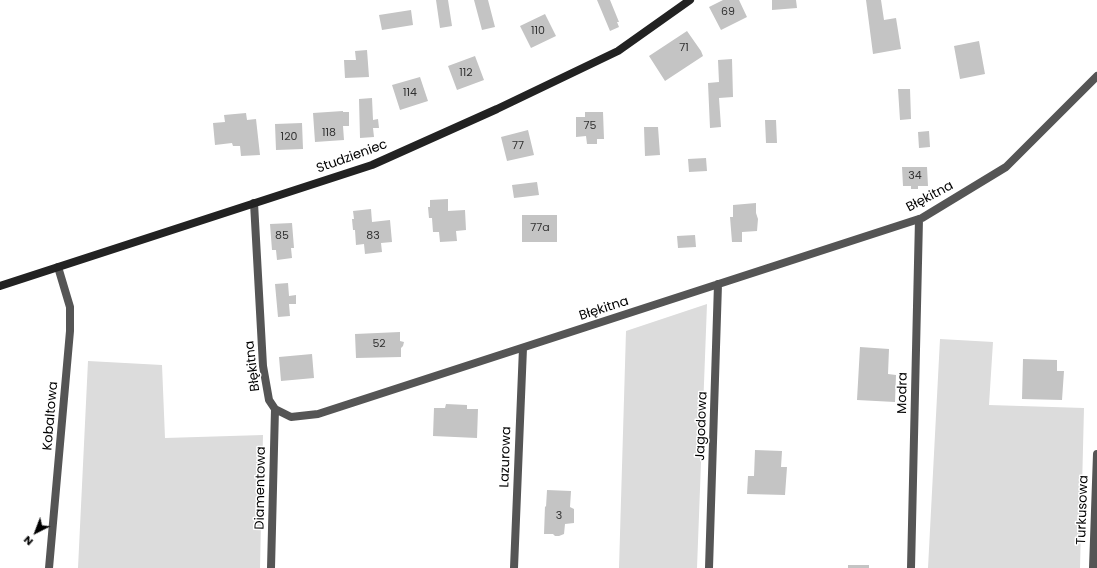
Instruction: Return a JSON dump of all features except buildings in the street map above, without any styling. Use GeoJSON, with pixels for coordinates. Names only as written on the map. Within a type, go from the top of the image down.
{"type":"FeatureCollection","features":[{"type":"Feature","properties":{"kind":"street","name":"Studzieniec"},"geometry":{"type":"LineString","coordinates":[[0,286],[372,165],[497,109],[618,51],[690,0]]}},
{"type":"Feature","properties":{"kind":"street","name":"Błękitna"},"geometry":{"type":"LineString","coordinates":[[254,203],[263,366],[269,400],[275,409],[291,417],[318,414],[919,219],[1006,167],[1097,76]]}},
{"type":"Feature","properties":{"kind":"street","name":"Modra"},"geometry":{"type":"LineString","coordinates":[[911,568],[919,219]]}},
{"type":"Feature","properties":{"kind":"street","name":"Kobaltowa"},"geometry":{"type":"LineString","coordinates":[[50,568],[70,331],[70,307],[58,267]]}},
{"type":"Feature","properties":{"kind":"street","name":"Jagodowa"},"geometry":{"type":"LineString","coordinates":[[709,568],[718,284]]}},
{"type":"Feature","properties":{"kind":"street","name":"Lazurowa"},"geometry":{"type":"LineString","coordinates":[[514,568],[523,348]]}},
{"type":"Feature","properties":{"kind":"street","name":"Diamentowa"},"geometry":{"type":"LineString","coordinates":[[271,568],[275,409]]}},
{"type":"Feature","properties":{"kind":"street","name":"Turkusowa"},"geometry":{"type":"LineString","coordinates":[[1093,568],[1097,454]]}},
{"type":"Feature","properties":{"kind":"shaded area"},"geometry":{"type":"Polygon","coordinates":[[[707,304],[697,568],[619,568],[626,331],[707,304]]]}},
{"type":"Feature","properties":{"kind":"shaded area"},"geometry":{"type":"Polygon","coordinates":[[[940,339],[993,342],[989,405],[1084,408],[1080,568],[928,568],[940,339]]]}},
{"type":"Feature","properties":{"kind":"shaded area"},"geometry":{"type":"Polygon","coordinates":[[[88,361],[162,365],[165,438],[263,435],[260,568],[78,568],[88,361]]]}}]}
